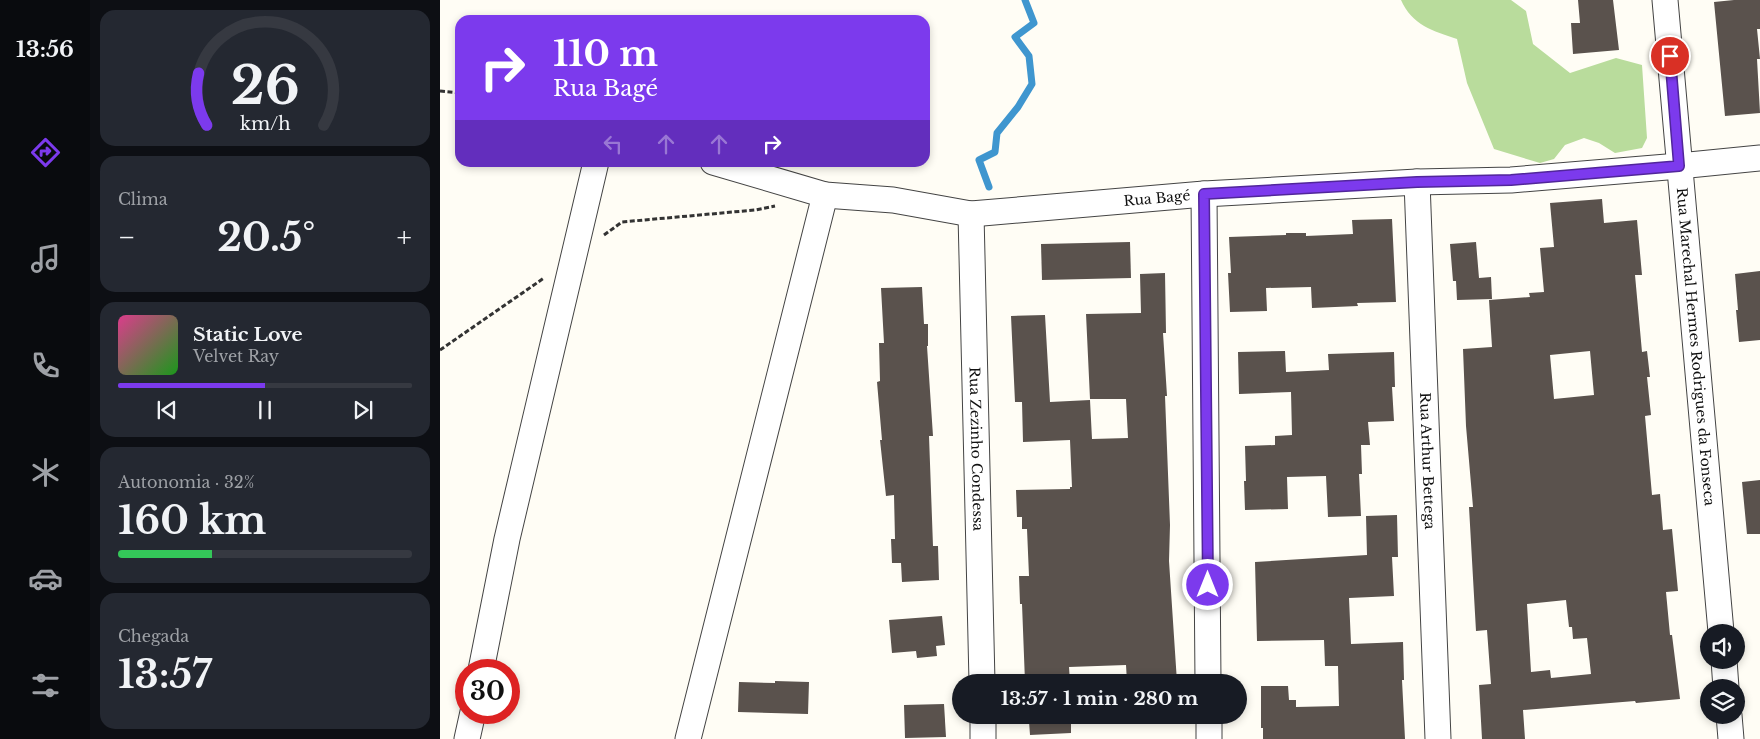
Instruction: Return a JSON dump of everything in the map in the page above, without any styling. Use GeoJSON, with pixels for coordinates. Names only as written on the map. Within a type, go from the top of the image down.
{"type":"FeatureCollection","features":[{"type":"Feature","properties":{"kind":"street","name":"Rua Marechal Hermes Rodrigues da Fonseca"},"geometry":{"type":"LineString","coordinates":[[1665,0],[1721,624]]}},
{"type":"Feature","properties":{"kind":"street","name":"Rua Bagé"},"geometry":{"type":"LineString","coordinates":[[730,167],[825,195],[893,200],[971,214],[1204,194],[1417,182],[1511,180],[1760,158]]}},
{"type":"Feature","properties":{"kind":"street"},"geometry":{"type":"LineString","coordinates":[[483,659],[507,539],[595,167]]}},
{"type":"Feature","properties":{"kind":"street","name":"Rua Arthur Bettega"},"geometry":{"type":"LineString","coordinates":[[1417,182],[1438,739]]}},
{"type":"Feature","properties":{"kind":"street"},"geometry":{"type":"LineString","coordinates":[[1204,194],[1208,674]]}},
{"type":"Feature","properties":{"kind":"street"},"geometry":{"type":"LineString","coordinates":[[688,739],[825,195]]}},
{"type":"Feature","properties":{"kind":"street","name":"Rua Zezinho Condessa"},"geometry":{"type":"LineString","coordinates":[[971,214],[982,674]]}},
{"type":"Feature","properties":{"kind":"street"},"geometry":{"type":"LineString","coordinates":[[468,739],[471,724]]}},
{"type":"Feature","properties":{"kind":"street"},"geometry":{"type":"LineString","coordinates":[[983,724],[984,739]]}},
{"type":"Feature","properties":{"kind":"street"},"geometry":{"type":"LineString","coordinates":[[1209,724],[1209,739]]}},
{"type":"Feature","properties":{"kind":"street"},"geometry":{"type":"LineString","coordinates":[[1730,724],[1731,739]]}},
{"type":"Feature","properties":{"kind":"path"},"geometry":{"type":"LineString","coordinates":[[440,91],[455,92]]}},
{"type":"Feature","properties":{"kind":"path"},"geometry":{"type":"LineString","coordinates":[[440,350],[622,222],[755,210],[782,204]]}},
{"type":"Feature","properties":{"kind":"green space"},"geometry":{"type":"Polygon","coordinates":[[[1401,0],[1511,0],[1526,11],[1533,44],[1570,73],[1616,58],[1642,65],[1647,138],[1642,148],[1615,153],[1599,143],[1584,138],[1565,145],[1554,159],[1540,163],[1494,149],[1467,83],[1457,39],[1424,26],[1411,16],[1401,0]]]}},
{"type":"Feature","properties":{"kind":"building"},"geometry":{"type":"Polygon","coordinates":[[[1578,0],[1613,0],[1619,50],[1573,54],[1571,23],[1580,23],[1578,0]]]}},
{"type":"Feature","properties":{"kind":"building"},"geometry":{"type":"Polygon","coordinates":[[[1760,0],[1760,29],[1757,29],[1760,59],[1757,59],[1760,113],[1725,116],[1714,2],[1760,0]]]}},
{"type":"Feature","properties":{"kind":"building"},"geometry":{"type":"Polygon","coordinates":[[[1602,199],[1604,223],[1637,220],[1642,275],[1635,275],[1642,352],[1647,351],[1650,377],[1647,377],[1651,415],[1645,416],[1652,495],[1660,494],[1663,530],[1672,529],[1678,591],[1666,592],[1670,635],[1672,635],[1680,699],[1523,710],[1525,739],[1482,739],[1479,685],[1491,684],[1487,630],[1476,631],[1469,507],[1473,507],[1466,426],[1463,349],[1492,347],[1489,300],[1530,297],[1529,293],[1544,292],[1540,248],[1554,247],[1550,203],[1602,199]],[[1590,351],[1550,355],[1554,399],[1594,395],[1590,351]],[[1566,600],[1527,604],[1531,672],[1550,670],[1551,678],[1591,674],[1587,638],[1573,639],[1572,627],[1569,627],[1566,600]]]}},
{"type":"Feature","properties":{"kind":"building"},"geometry":{"type":"Polygon","coordinates":[[[1392,219],[1396,302],[1357,303],[1358,306],[1312,308],[1311,287],[1266,288],[1267,311],[1230,312],[1228,273],[1231,273],[1229,237],[1286,235],[1286,233],[1306,233],[1306,236],[1353,234],[1352,220],[1392,219]]]}},
{"type":"Feature","properties":{"kind":"building"},"geometry":{"type":"Polygon","coordinates":[[[1130,242],[1131,278],[1042,280],[1041,244],[1130,242]]]}},
{"type":"Feature","properties":{"kind":"building"},"geometry":{"type":"Polygon","coordinates":[[[1476,242],[1479,278],[1491,277],[1492,299],[1457,300],[1456,281],[1453,281],[1450,244],[1476,242]]]}},
{"type":"Feature","properties":{"kind":"building"},"geometry":{"type":"Polygon","coordinates":[[[1760,271],[1760,340],[1739,342],[1735,274],[1760,271]]]}},
{"type":"Feature","properties":{"kind":"building"},"geometry":{"type":"Polygon","coordinates":[[[1165,273],[1166,333],[1163,333],[1167,396],[1165,396],[1170,525],[1169,561],[1176,674],[1127,674],[1126,665],[1069,667],[1069,674],[1025,674],[1019,576],[1029,576],[1027,529],[1022,529],[1022,517],[1017,517],[1016,490],[1070,489],[1072,487],[1070,440],[1023,442],[1022,402],[1015,402],[1011,316],[1045,315],[1050,402],[1090,400],[1092,439],[1128,438],[1126,399],[1090,399],[1086,314],[1141,313],[1140,274],[1165,273]]]}},
{"type":"Feature","properties":{"kind":"building"},"geometry":{"type":"Polygon","coordinates":[[[922,287],[924,324],[928,324],[927,346],[933,436],[929,436],[933,546],[938,546],[939,580],[902,582],[901,563],[892,563],[891,539],[895,539],[894,495],[886,496],[880,440],[882,440],[877,382],[880,381],[879,343],[884,343],[881,288],[922,287]]]}},
{"type":"Feature","properties":{"kind":"building"},"geometry":{"type":"Polygon","coordinates":[[[1285,351],[1286,372],[1329,370],[1328,354],[1394,352],[1395,387],[1392,387],[1394,421],[1368,422],[1370,445],[1361,445],[1362,474],[1359,474],[1361,516],[1328,517],[1326,476],[1287,477],[1288,509],[1245,510],[1245,446],[1275,445],[1275,436],[1292,435],[1291,392],[1239,394],[1238,352],[1285,351]]]}},
{"type":"Feature","properties":{"kind":"building"},"geometry":{"type":"Polygon","coordinates":[[[1760,480],[1760,534],[1747,534],[1742,482],[1760,480]]]}},
{"type":"Feature","properties":{"kind":"building"},"geometry":{"type":"Polygon","coordinates":[[[1397,515],[1398,557],[1392,557],[1394,596],[1349,598],[1351,644],[1403,642],[1404,680],[1402,680],[1405,739],[1263,739],[1263,728],[1261,728],[1261,686],[1288,686],[1289,700],[1296,700],[1296,707],[1339,706],[1338,666],[1325,666],[1324,640],[1257,641],[1255,562],[1367,555],[1366,516],[1397,515]]]}},
{"type":"Feature","properties":{"kind":"building"},"geometry":{"type":"Polygon","coordinates":[[[942,616],[945,645],[936,646],[937,656],[917,658],[916,651],[892,653],[889,620],[942,616]]]}},
{"type":"Feature","properties":{"kind":"building"},"geometry":{"type":"Polygon","coordinates":[[[775,681],[809,682],[808,714],[738,712],[739,682],[775,683],[775,681]]]}},
{"type":"Feature","properties":{"kind":"building"},"geometry":{"type":"Polygon","coordinates":[[[944,704],[946,737],[905,738],[904,705],[944,704]]]}},
{"type":"Feature","properties":{"kind":"building"},"geometry":{"type":"Polygon","coordinates":[[[1029,724],[1071,724],[1071,733],[1030,735],[1029,724]]]}},
{"type":"Feature","properties":{"kind":"waterway"},"geometry":{"type":"LineString","coordinates":[[989,187],[979,160],[995,152],[997,133],[1018,107],[1032,84],[1029,56],[1015,37],[1034,23],[1025,0]]}},
{"type":"Feature","properties":{"kind":"route"},"geometry":{"type":"LineString","coordinates":[[1208,585],[1204,194],[1417,182],[1511,180],[1679,166],[1670,56]]}}]}
